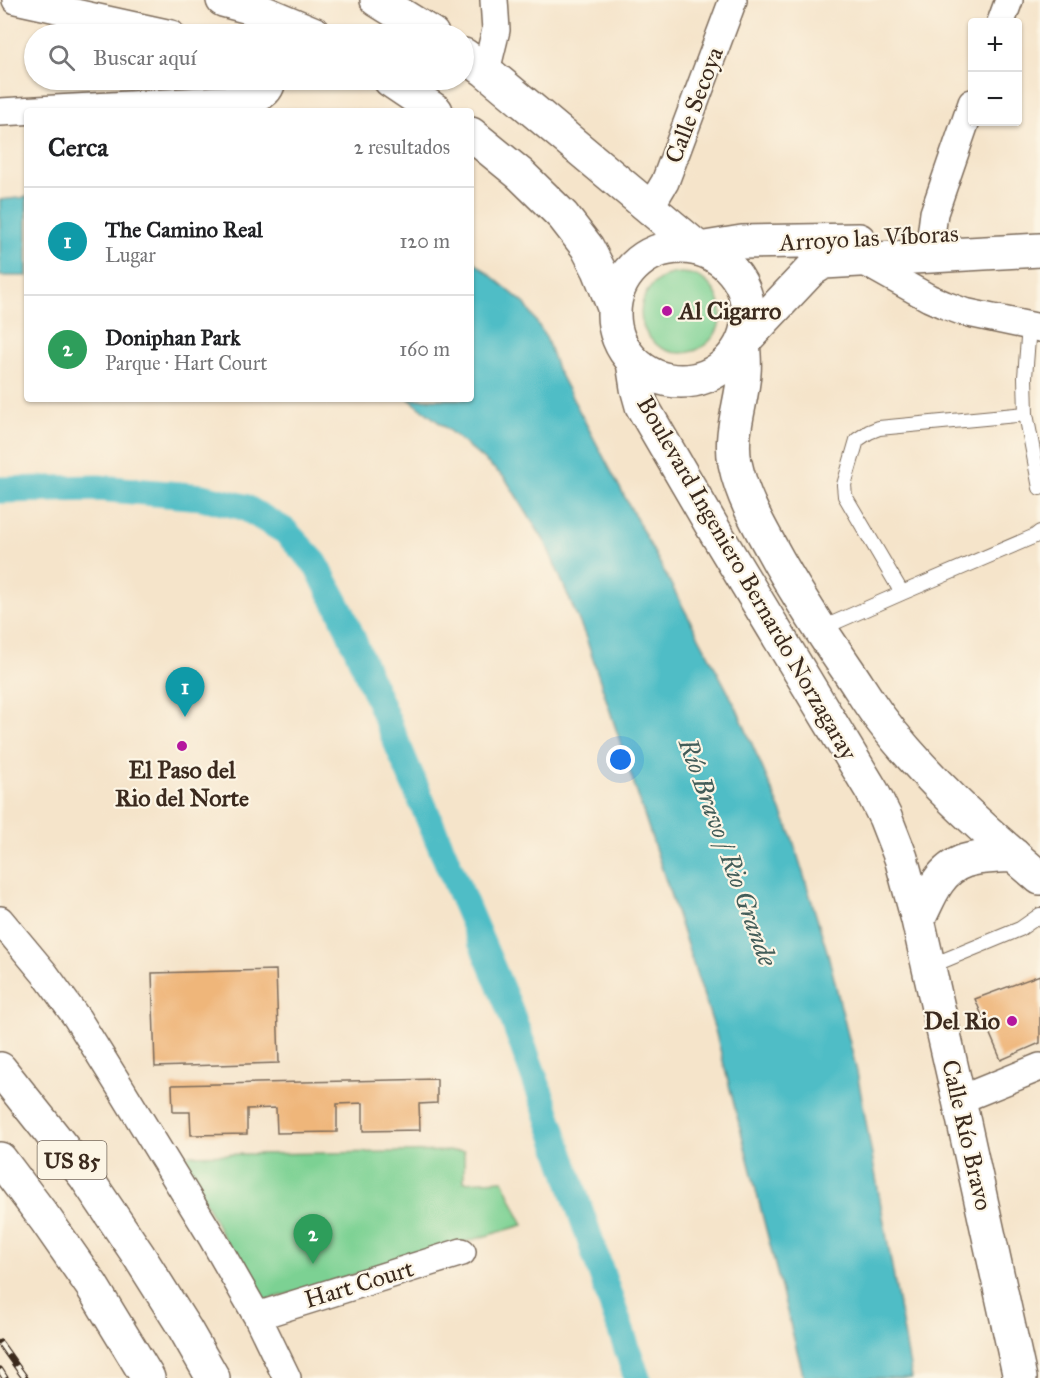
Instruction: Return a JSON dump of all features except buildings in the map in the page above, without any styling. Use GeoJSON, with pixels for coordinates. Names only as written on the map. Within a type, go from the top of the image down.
{"type":"FeatureCollection","features":[{"type":"Feature","properties":{"kind":"main road"},"geometry":{"type":"LineString","coordinates":[[223,0],[253,8],[291,24]]}},
{"type":"Feature","properties":{"kind":"main road"},"geometry":{"type":"LineString","coordinates":[[377,0],[416,24]]}},
{"type":"Feature","properties":{"kind":"main road"},"geometry":{"type":"LineString","coordinates":[[474,136],[520,174],[563,216],[587,247],[613,305],[617,336],[633,362],[650,375],[671,381],[693,381],[714,373],[731,360],[743,342],[748,319],[746,296],[736,276],[720,260],[699,249],[475,63]]}},
{"type":"Feature","properties":{"kind":"main road"},"geometry":{"type":"LineString","coordinates":[[405,90],[432,108]]}},
{"type":"Feature","properties":{"kind":"main road","name":"Arroyo las Víboras"},"geometry":{"type":"LineString","coordinates":[[743,342],[793,287],[817,265],[862,250],[932,236],[1040,229]]}},
{"type":"Feature","properties":{"kind":"main road","name":"Arroyo las Víboras"},"geometry":{"type":"LineString","coordinates":[[699,249],[742,242],[862,250],[1040,250]]}},
{"type":"Feature","properties":{"kind":"main road"},"geometry":{"type":"LineString","coordinates":[[613,305],[619,287],[629,271],[644,258],[661,250],[680,247],[699,249]]}},
{"type":"Feature","properties":{"kind":"main road","name":"Boulevard Ingeniero Bernardo Norzagaray"},"geometry":{"type":"LineString","coordinates":[[743,342],[744,373],[735,421],[735,462],[742,488],[789,579],[880,718],[906,750],[941,787],[1040,878]]}},
{"type":"Feature","properties":{"kind":"main road","name":"Boulevard Ingeniero Bernardo Norzagaray"},"geometry":{"type":"LineString","coordinates":[[633,362],[642,406],[872,791]]}},
{"type":"Feature","properties":{"kind":"main road","name":"Calle Río Bravo"},"geometry":{"type":"LineString","coordinates":[[872,791],[901,858],[918,920],[1020,1378]]}},
{"type":"Feature","properties":{"kind":"main road"},"geometry":{"type":"LineString","coordinates":[[918,920],[936,884],[949,868],[965,860],[1014,855]]}},
{"type":"Feature","properties":{"kind":"main road","name":"US 85"},"geometry":{"type":"LineString","coordinates":[[0,1069],[85,1176],[139,1256],[213,1378]]}},
{"type":"Feature","properties":{"kind":"main road","name":"US 85"},"geometry":{"type":"LineString","coordinates":[[0,1159],[92,1286],[148,1378]]}},
{"type":"Feature","properties":{"kind":"street"},"geometry":{"type":"LineString","coordinates":[[16,0],[125,24]]}},
{"type":"Feature","properties":{"kind":"street"},"geometry":{"type":"LineString","coordinates":[[475,63],[496,30],[494,0]]}},
{"type":"Feature","properties":{"kind":"street","name":"Calle Secoya"},"geometry":{"type":"LineString","coordinates":[[650,207],[665,182],[733,0]]}},
{"type":"Feature","properties":{"kind":"street"},"geometry":{"type":"LineString","coordinates":[[1002,18],[1009,0]]}},
{"type":"Feature","properties":{"kind":"street"},"geometry":{"type":"LineString","coordinates":[[74,108],[259,98],[269,90]]}},
{"type":"Feature","properties":{"kind":"street"},"geometry":{"type":"LineString","coordinates":[[0,112],[24,111]]}},
{"type":"Feature","properties":{"kind":"street"},"geometry":{"type":"LineString","coordinates":[[932,236],[934,213],[968,115]]}},
{"type":"Feature","properties":{"kind":"street"},"geometry":{"type":"LineString","coordinates":[[862,250],[929,298],[964,312],[1035,327]]}},
{"type":"Feature","properties":{"kind":"street"},"geometry":{"type":"LineString","coordinates":[[0,920],[45,974],[77,1018],[169,1166],[257,1316],[287,1378]]}},
{"type":"Feature","properties":{"kind":"street"},"geometry":{"type":"LineString","coordinates":[[959,1100],[1040,1067]]}},
{"type":"Feature","properties":{"kind":"street","name":"Hart Court"},"geometry":{"type":"LineString","coordinates":[[257,1316],[462,1252]]}},
{"type":"Feature","properties":{"kind":"lane"},"geometry":{"type":"LineString","coordinates":[[1035,327],[1025,377],[1026,414],[1040,488]]}},
{"type":"Feature","properties":{"kind":"lane"},"geometry":{"type":"LineString","coordinates":[[903,593],[844,496],[844,485],[857,440],[879,428],[1026,414]]}},
{"type":"Feature","properties":{"kind":"lane"},"geometry":{"type":"LineString","coordinates":[[820,629],[1040,532]]}},
{"type":"Feature","properties":{"kind":"lane"},"geometry":{"type":"LineString","coordinates":[[928,967],[1020,929],[1040,915]]}},
{"type":"Feature","properties":{"kind":"green space"},"geometry":{"type":"Polygon","coordinates":[[[681,273],[696,276],[709,285],[718,298],[721,313],[718,328],[709,341],[696,350],[681,353],[666,350],[653,341],[644,328],[641,313],[644,298],[653,285],[666,276],[681,273]]]}},
{"type":"Feature","properties":{"kind":"green space"},"geometry":{"type":"Polygon","coordinates":[[[464,1151],[464,1182],[503,1180],[523,1225],[257,1303],[181,1155],[464,1151]]]}},
{"type":"Feature","properties":{"kind":"water"},"geometry":{"type":"Polygon","coordinates":[[[24,197],[24,276],[0,276],[0,200],[24,197]]]}},
{"type":"Feature","properties":{"kind":"water","name":"Río Bravo / Rio Grande"},"geometry":{"type":"Polygon","coordinates":[[[474,262],[525,304],[546,337],[557,369],[736,707],[791,834],[828,954],[857,1072],[912,1378],[804,1378],[715,1030],[585,635],[545,542],[505,478],[413,402],[474,402],[474,262]]]}},
{"type":"Feature","properties":{"kind":"waterway"},"geometry":{"type":"LineString","coordinates":[[0,490],[99,488],[202,497],[244,507],[285,531],[315,563],[342,614],[508,1005],[637,1378]]}},
{"type":"Feature","properties":{"kind":"railway"},"geometry":{"type":"LineString","coordinates":[[0,1343],[25,1378]]}},
{"type":"Feature","properties":{"kind":"railway"},"geometry":{"type":"LineString","coordinates":[[0,1370],[5,1378]]}},
{"type":"Feature","properties":{"kind":"place","name":"Al Cigarro"},"geometry":{"type":"Point","coordinates":[667,311]}},
{"type":"Feature","properties":{"kind":"place","name":"The Camino Real"},"geometry":{"type":"Point","coordinates":[185,717]}},
{"type":"Feature","properties":{"kind":"place","name":"El Paso del Rio del Norte"},"geometry":{"type":"Point","coordinates":[182,746]}},
{"type":"Feature","properties":{"kind":"place","name":"Del Rio"},"geometry":{"type":"Point","coordinates":[1012,1021]}},
{"type":"Feature","properties":{"kind":"place","name":"Doniphan Park"},"geometry":{"type":"Point","coordinates":[313,1264]}}]}
